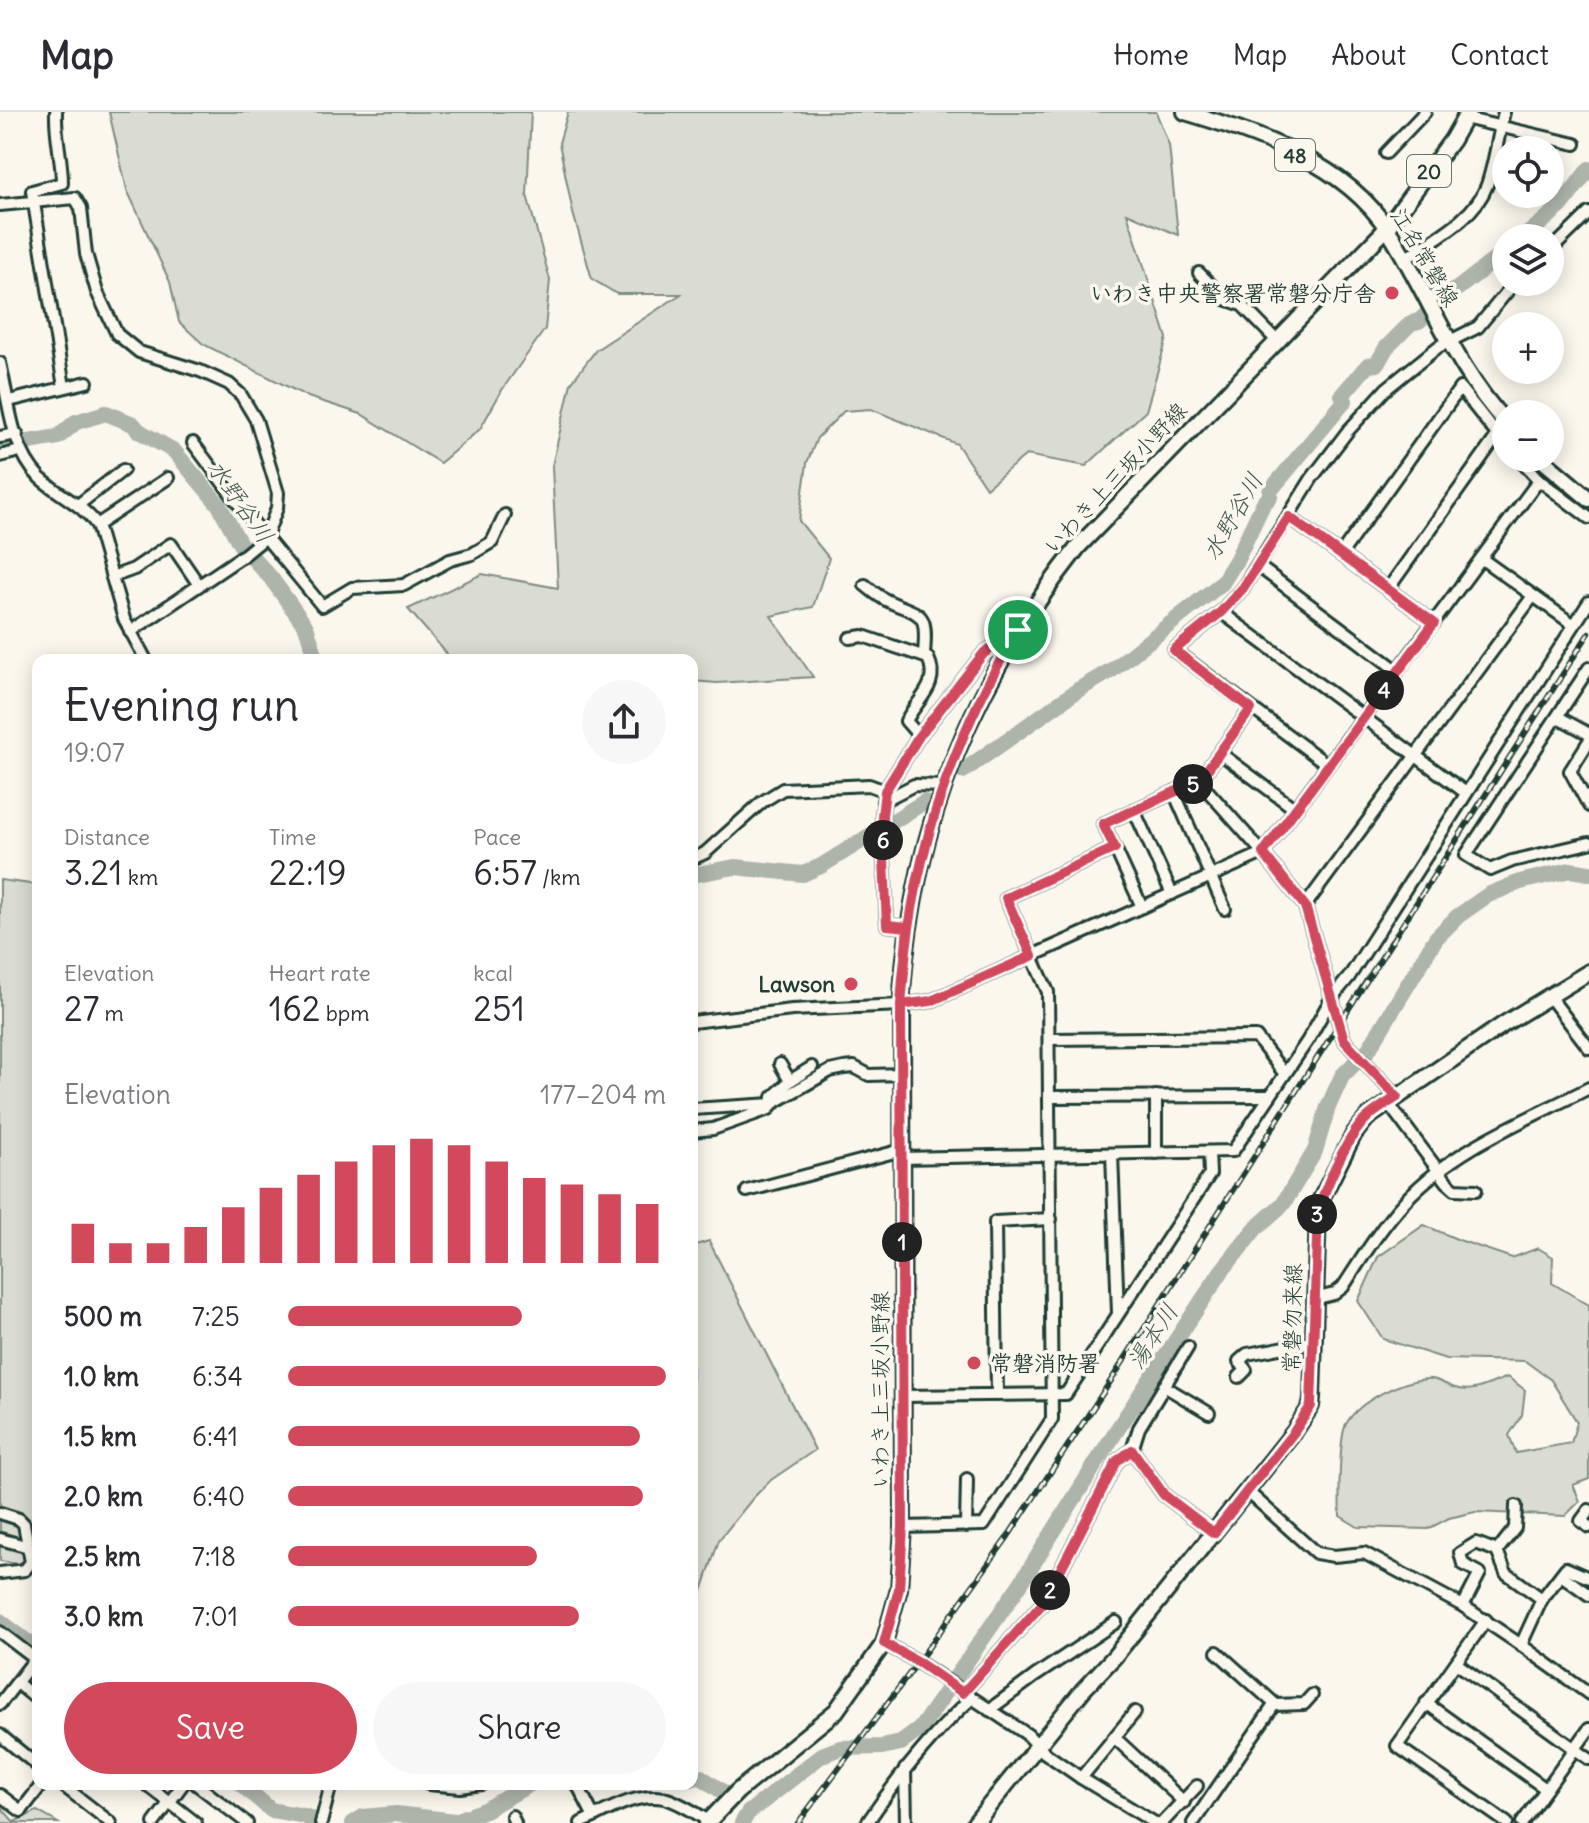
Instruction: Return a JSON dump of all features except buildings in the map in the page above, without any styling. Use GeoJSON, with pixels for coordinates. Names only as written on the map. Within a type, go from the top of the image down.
{"type":"FeatureCollection","features":[{"type":"Feature","properties":{"kind":"main road","name":"江名常磐線"},"geometry":{"type":"LineString","coordinates":[[1185,112],[1217,121],[1304,158],[1352,188],[1387,228],[1456,357],[1492,408]]}},
{"type":"Feature","properties":{"kind":"main road","name":"いわき上三坂小野線"},"geometry":{"type":"LineString","coordinates":[[708,1822],[738,1791],[836,1711],[884,1643],[899,1589],[903,1527],[901,1005],[908,927],[927,838],[951,760],[986,686],[1048,584],[1101,519],[1387,228],[1452,140],[1466,115]]}},
{"type":"Feature","properties":{"kind":"main road"},"geometry":{"type":"LineString","coordinates":[[1557,472],[1589,499]]}},
{"type":"Feature","properties":{"kind":"main road","name":"常磐勿来線"},"geometry":{"type":"LineString","coordinates":[[975,1823],[1214,1533],[1311,1406],[1316,1228],[1321,1199],[1354,1134],[1367,1118],[1392,1100],[1589,972]]}},
{"type":"Feature","properties":{"kind":"street"},"geometry":{"type":"LineString","coordinates":[[56,112],[55,133],[62,155],[62,183],[32,191],[64,387]]}},
{"type":"Feature","properties":{"kind":"street"},"geometry":{"type":"LineString","coordinates":[[1386,153],[1425,112]]}},
{"type":"Feature","properties":{"kind":"street"},"geometry":{"type":"LineString","coordinates":[[1405,259],[1458,222],[1479,201],[1486,186],[1504,112]]}},
{"type":"Feature","properties":{"kind":"street"},"geometry":{"type":"LineString","coordinates":[[1466,115],[1575,144]]}},
{"type":"Feature","properties":{"kind":"street"},"geometry":{"type":"LineString","coordinates":[[0,205],[75,198],[79,202],[86,254],[97,292],[109,321],[126,343],[156,359],[218,378],[241,395],[256,420],[278,493],[277,508],[266,537],[130,632]]}},
{"type":"Feature","properties":{"kind":"street"},"geometry":{"type":"LineString","coordinates":[[1564,237],[1589,213]]}},
{"type":"Feature","properties":{"kind":"street"},"geometry":{"type":"LineString","coordinates":[[1199,273],[1225,299],[1242,305],[1276,340]]}},
{"type":"Feature","properties":{"kind":"street"},"geometry":{"type":"LineString","coordinates":[[1328,765],[1174,650],[1221,612],[1243,588],[1312,478],[1357,421],[1404,373],[1449,342],[1478,327],[1503,296]]}},
{"type":"Feature","properties":{"kind":"street"},"geometry":{"type":"LineString","coordinates":[[0,363],[18,443],[42,479],[78,505],[97,525],[119,603],[143,654]]}},
{"type":"Feature","properties":{"kind":"street"},"geometry":{"type":"LineString","coordinates":[[9,401],[87,382]]}},
{"type":"Feature","properties":{"kind":"street"},"geometry":{"type":"LineString","coordinates":[[1341,554],[1460,388],[1492,430]]}},
{"type":"Feature","properties":{"kind":"street"},"geometry":{"type":"LineString","coordinates":[[0,437],[18,443]]}},
{"type":"Feature","properties":{"kind":"street"},"geometry":{"type":"LineString","coordinates":[[0,456],[18,443]]}},
{"type":"Feature","properties":{"kind":"street"},"geometry":{"type":"LineString","coordinates":[[193,443],[322,606],[352,588],[404,585],[450,560],[486,547],[496,536],[505,515]]}},
{"type":"Feature","properties":{"kind":"street"},"geometry":{"type":"LineString","coordinates":[[1388,589],[1492,443]]}},
{"type":"Feature","properties":{"kind":"street"},"geometry":{"type":"LineString","coordinates":[[78,505],[123,470]]}},
{"type":"Feature","properties":{"kind":"street"},"geometry":{"type":"LineString","coordinates":[[1531,472],[1589,518]]}},
{"type":"Feature","properties":{"kind":"street"},"geometry":{"type":"LineString","coordinates":[[97,525],[168,478]]}},
{"type":"Feature","properties":{"kind":"street"},"geometry":{"type":"LineString","coordinates":[[698,1021],[792,1010],[931,1001],[1263,853],[1539,480]]}},
{"type":"Feature","properties":{"kind":"street"},"geometry":{"type":"LineString","coordinates":[[1289,517],[1434,623]]}},
{"type":"Feature","properties":{"kind":"street"},"geometry":{"type":"LineString","coordinates":[[112,577],[134,569],[171,544],[199,585]]}},
{"type":"Feature","properties":{"kind":"street"},"geometry":{"type":"LineString","coordinates":[[1482,559],[1574,625]]}},
{"type":"Feature","properties":{"kind":"street"},"geometry":{"type":"LineString","coordinates":[[1258,566],[1398,671]]}},
{"type":"Feature","properties":{"kind":"street"},"geometry":{"type":"LineString","coordinates":[[865,585],[887,600],[918,612],[926,631],[924,654],[931,665],[932,683],[906,721],[919,736]]}},
{"type":"Feature","properties":{"kind":"street"},"geometry":{"type":"LineString","coordinates":[[1305,906],[1533,596]]}},
{"type":"Feature","properties":{"kind":"street"},"geometry":{"type":"LineString","coordinates":[[747,1191],[902,1154],[1233,1151],[1308,1040],[1331,999],[1349,977],[1589,602]]}},
{"type":"Feature","properties":{"kind":"street"},"geometry":{"type":"LineString","coordinates":[[1221,612],[1466,793]]}},
{"type":"Feature","properties":{"kind":"street"},"geometry":{"type":"LineString","coordinates":[[908,927],[887,925],[882,816],[884,796],[919,736],[984,653],[1018,630]]}},
{"type":"Feature","properties":{"kind":"street"},"geometry":{"type":"LineString","coordinates":[[850,638],[863,636],[924,654]]}},
{"type":"Feature","properties":{"kind":"street"},"geometry":{"type":"LineString","coordinates":[[1589,669],[1466,855],[1490,870],[1512,861],[1589,843]]}},
{"type":"Feature","properties":{"kind":"street"},"geometry":{"type":"LineString","coordinates":[[1142,907],[1103,824],[1199,781],[1251,709]]}},
{"type":"Feature","properties":{"kind":"street"},"geometry":{"type":"LineString","coordinates":[[1558,717],[1589,734]]}},
{"type":"Feature","properties":{"kind":"street"},"geometry":{"type":"LineString","coordinates":[[1589,741],[1570,771],[1589,806]]}},
{"type":"Feature","properties":{"kind":"street"},"geometry":{"type":"LineString","coordinates":[[1220,753],[1295,809]]}},
{"type":"Feature","properties":{"kind":"street"},"geometry":{"type":"LineString","coordinates":[[1199,781],[1305,906],[1340,1030],[1348,1046],[1373,1071],[1439,1172],[1455,1189],[1476,1190]]}},
{"type":"Feature","properties":{"kind":"street"},"geometry":{"type":"LineString","coordinates":[[698,856],[762,802],[783,789],[869,785],[884,796]]}},
{"type":"Feature","properties":{"kind":"street"},"geometry":{"type":"LineString","coordinates":[[884,796],[914,785],[943,786]]}},
{"type":"Feature","properties":{"kind":"street"},"geometry":{"type":"LineString","coordinates":[[1174,792],[1225,909]]}},
{"type":"Feature","properties":{"kind":"street"},"geometry":{"type":"LineString","coordinates":[[1134,810],[1172,894]]}},
{"type":"Feature","properties":{"kind":"street"},"geometry":{"type":"LineString","coordinates":[[903,1527],[984,1525],[1052,1419],[1048,992],[1006,898],[1115,848]]}},
{"type":"Feature","properties":{"kind":"street"},"geometry":{"type":"LineString","coordinates":[[1549,996],[1589,1048]]}},
{"type":"Feature","properties":{"kind":"street"},"geometry":{"type":"LineString","coordinates":[[1049,1039],[1256,1037],[1284,1073]]}},
{"type":"Feature","properties":{"kind":"street"},"geometry":{"type":"LineString","coordinates":[[780,1064],[790,1081]]}},
{"type":"Feature","properties":{"kind":"street"},"geometry":{"type":"LineString","coordinates":[[698,1130],[713,1129],[769,1109],[773,1097],[812,1067]]}},
{"type":"Feature","properties":{"kind":"street"},"geometry":{"type":"LineString","coordinates":[[698,1109],[772,1104],[830,1071],[844,1068],[854,1067],[869,1075],[902,1074]]}},
{"type":"Feature","properties":{"kind":"street"},"geometry":{"type":"LineString","coordinates":[[1314,1299],[1334,1294],[1343,1287],[1397,1210],[1439,1172],[1491,1136],[1589,1088]]}},
{"type":"Feature","properties":{"kind":"street"},"geometry":{"type":"LineString","coordinates":[[1156,1096],[1156,1153]]}},
{"type":"Feature","properties":{"kind":"street"},"geometry":{"type":"LineString","coordinates":[[1049,1097],[1270,1096]]}},
{"type":"Feature","properties":{"kind":"street"},"geometry":{"type":"LineString","coordinates":[[903,1396],[1066,1394],[1210,1174],[1209,1152]]}},
{"type":"Feature","properties":{"kind":"street"},"geometry":{"type":"LineString","coordinates":[[1112,1154],[1118,1315]]}},
{"type":"Feature","properties":{"kind":"street"},"geometry":{"type":"LineString","coordinates":[[997,1395],[995,1222],[1051,1219]]}},
{"type":"Feature","properties":{"kind":"street"},"geometry":{"type":"LineString","coordinates":[[1239,1377],[1246,1370],[1239,1361],[1247,1354],[1313,1342]]}},
{"type":"Feature","properties":{"kind":"street"},"geometry":{"type":"LineString","coordinates":[[867,1823],[905,1768],[1043,1603],[1117,1461],[1132,1450],[1139,1428],[1188,1347]]}},
{"type":"Feature","properties":{"kind":"street"},"geometry":{"type":"LineString","coordinates":[[1164,1386],[1209,1413]]}},
{"type":"Feature","properties":{"kind":"street"},"geometry":{"type":"LineString","coordinates":[[1132,1450],[1164,1495],[1214,1533]]}},
{"type":"Feature","properties":{"kind":"street"},"geometry":{"type":"LineString","coordinates":[[966,1526],[967,1479]]}},
{"type":"Feature","properties":{"kind":"street"},"geometry":{"type":"LineString","coordinates":[[1247,1491],[1316,1553],[1334,1556],[1364,1553],[1486,1620],[1589,1694]]}},
{"type":"Feature","properties":{"kind":"street"},"geometry":{"type":"LineString","coordinates":[[1497,1551],[1515,1528],[1516,1506]]}},
{"type":"Feature","properties":{"kind":"street"},"geometry":{"type":"LineString","coordinates":[[1589,1510],[1581,1521],[1589,1527]]}},
{"type":"Feature","properties":{"kind":"street"},"geometry":{"type":"LineString","coordinates":[[0,1513],[19,1519],[24,1524],[30,1567],[0,1573]]}},
{"type":"Feature","properties":{"kind":"street"},"geometry":{"type":"LineString","coordinates":[[0,1539],[29,1547]]}},
{"type":"Feature","properties":{"kind":"street"},"geometry":{"type":"LineString","coordinates":[[1463,1606],[1480,1573],[1463,1564],[1460,1553],[1476,1543],[1497,1551],[1506,1573],[1542,1599]]}},
{"type":"Feature","properties":{"kind":"street"},"geometry":{"type":"LineString","coordinates":[[1521,1645],[1542,1599],[1566,1568],[1589,1578]]}},
{"type":"Feature","properties":{"kind":"street"},"geometry":{"type":"LineString","coordinates":[[1561,1575],[1589,1595]]}},
{"type":"Feature","properties":{"kind":"street"},"geometry":{"type":"LineString","coordinates":[[1486,1620],[1397,1746],[1507,1823]]}},
{"type":"Feature","properties":{"kind":"street"},"geometry":{"type":"LineString","coordinates":[[989,1710],[1116,1622]]}},
{"type":"Feature","properties":{"kind":"street"},"geometry":{"type":"LineString","coordinates":[[0,1632],[32,1657]]}},
{"type":"Feature","properties":{"kind":"street"},"geometry":{"type":"LineString","coordinates":[[884,1643],[989,1710],[1081,1778],[1155,1823]]}},
{"type":"Feature","properties":{"kind":"street"},"geometry":{"type":"LineString","coordinates":[[1217,1652],[1276,1705],[1304,1704],[1312,1695]]}},
{"type":"Feature","properties":{"kind":"street"},"geometry":{"type":"LineString","coordinates":[[1456,1663],[1589,1759]]}},
{"type":"Feature","properties":{"kind":"street"},"geometry":{"type":"LineString","coordinates":[[0,1704],[32,1665]]}},
{"type":"Feature","properties":{"kind":"street"},"geometry":{"type":"LineString","coordinates":[[17,1683],[32,1695]]}},
{"type":"Feature","properties":{"kind":"street"},"geometry":{"type":"LineString","coordinates":[[1426,1703],[1546,1789]]}},
{"type":"Feature","properties":{"kind":"street"},"geometry":{"type":"LineString","coordinates":[[1193,1823],[1276,1705]]}},
{"type":"Feature","properties":{"kind":"street"},"geometry":{"type":"LineString","coordinates":[[1081,1778],[1135,1712]]}},
{"type":"Feature","properties":{"kind":"street"},"geometry":{"type":"LineString","coordinates":[[1522,1823],[1589,1729]]}},
{"type":"Feature","properties":{"kind":"street"},"geometry":{"type":"LineString","coordinates":[[0,1735],[32,1761]]}},
{"type":"Feature","properties":{"kind":"street"},"geometry":{"type":"LineString","coordinates":[[1115,1738],[1184,1802]]}},
{"type":"Feature","properties":{"kind":"street"},"geometry":{"type":"LineString","coordinates":[[905,1768],[906,1823]]}},
{"type":"Feature","properties":{"kind":"street"},"geometry":{"type":"LineString","coordinates":[[1162,1823],[1197,1786]]}},
{"type":"Feature","properties":{"kind":"street"},"geometry":{"type":"LineString","coordinates":[[0,1795],[21,1811],[37,1790]]}},
{"type":"Feature","properties":{"kind":"street"},"geometry":{"type":"LineString","coordinates":[[69,1790],[111,1823]]}},
{"type":"Feature","properties":{"kind":"street"},"geometry":{"type":"LineString","coordinates":[[154,1790],[196,1823]]}},
{"type":"Feature","properties":{"kind":"street"},"geometry":{"type":"LineString","coordinates":[[154,1823],[178,1790]]}},
{"type":"Feature","properties":{"kind":"street"},"geometry":{"type":"LineString","coordinates":[[204,1790],[247,1823]]}},
{"type":"Feature","properties":{"kind":"street"},"geometry":{"type":"LineString","coordinates":[[323,1819],[330,1790]]}},
{"type":"Feature","properties":{"kind":"street"},"geometry":{"type":"LineString","coordinates":[[580,1790],[594,1817]]}},
{"type":"Feature","properties":{"kind":"street"},"geometry":{"type":"LineString","coordinates":[[581,1823],[623,1804],[651,1797],[675,1802],[708,1822]]}},
{"type":"Feature","properties":{"kind":"shaded area"},"geometry":{"type":"Polygon","coordinates":[[[109,112],[531,112],[527,195],[550,280],[545,329],[502,390],[480,429],[440,463],[361,414],[308,397],[203,344],[179,322],[170,282],[127,190],[109,112]]]}},
{"type":"Feature","properties":{"kind":"shaded area"},"geometry":{"type":"Polygon","coordinates":[[[568,112],[1156,112],[1169,145],[1178,235],[1127,213],[1167,338],[1146,411],[1086,466],[1026,455],[986,488],[957,444],[871,409],[844,411],[817,438],[807,463],[799,521],[829,558],[813,607],[771,616],[813,677],[698,681],[698,654],[447,654],[408,609],[482,574],[558,588],[552,466],[571,383],[596,350],[681,294],[617,294],[592,279],[573,213],[559,143],[568,112]]]}},
{"type":"Feature","properties":{"kind":"shaded area"},"geometry":{"type":"Polygon","coordinates":[[[0,880],[32,884],[32,1556],[18,1564],[0,1561],[0,880]]]}},
{"type":"Feature","properties":{"kind":"shaded area"},"geometry":{"type":"Polygon","coordinates":[[[1424,1225],[1512,1258],[1538,1248],[1553,1257],[1552,1283],[1589,1305],[1589,1479],[1573,1485],[1580,1501],[1565,1516],[1475,1512],[1449,1518],[1428,1529],[1358,1527],[1340,1516],[1341,1455],[1346,1424],[1370,1400],[1404,1384],[1429,1379],[1468,1390],[1508,1377],[1525,1390],[1522,1415],[1509,1435],[1516,1453],[1571,1443],[1577,1422],[1551,1380],[1525,1361],[1446,1359],[1383,1339],[1358,1301],[1378,1257],[1424,1225]]]}},
{"type":"Feature","properties":{"kind":"shaded area"},"geometry":{"type":"Polygon","coordinates":[[[709,1241],[815,1450],[771,1480],[719,1540],[698,1603],[698,1244],[709,1241]]]}},
{"type":"Feature","properties":{"kind":"shaded area"},"geometry":{"type":"Polygon","coordinates":[[[0,1806],[14,1822],[37,1811],[58,1823],[0,1823],[0,1806]]]}},
{"type":"Feature","properties":{"kind":"waterway","name":"水野谷川"},"geometry":{"type":"LineString","coordinates":[[1540,224],[1561,206],[1589,169]]}},
{"type":"Feature","properties":{"kind":"waterway","name":"水野谷川"},"geometry":{"type":"LineString","coordinates":[[963,771],[1078,690],[1112,670],[1222,583],[1263,504],[1270,497],[1270,491],[1345,401],[1342,395],[1368,365],[1377,364],[1386,348],[1411,323],[1419,321],[1450,292],[1492,262]]}},
{"type":"Feature","properties":{"kind":"waterway","name":"水野谷川"},"geometry":{"type":"LineString","coordinates":[[0,447],[58,437],[76,422],[106,413],[133,424],[139,431],[174,451],[219,505],[240,544],[271,578],[306,627],[315,654]]}},
{"type":"Feature","properties":{"kind":"waterway","name":"水野谷川"},"geometry":{"type":"LineString","coordinates":[[698,874],[735,867],[803,874],[924,802]]}},
{"type":"Feature","properties":{"kind":"waterway","name":"湯本川"},"geometry":{"type":"LineString","coordinates":[[742,1823],[748,1813],[822,1755],[840,1748],[882,1747],[901,1743],[920,1729],[1021,1583],[1221,1272],[1256,1228],[1283,1204],[1315,1151],[1328,1107],[1342,1076],[1369,1049],[1436,938],[1458,916],[1488,895],[1520,882],[1570,870],[1589,873]]}},
{"type":"Feature","properties":{"kind":"waterway"},"geometry":{"type":"LineString","coordinates":[[0,1621],[32,1645]]}},
{"type":"Feature","properties":{"kind":"waterway"},"geometry":{"type":"LineString","coordinates":[[698,1777],[726,1794]]}},
{"type":"Feature","properties":{"kind":"waterway"},"geometry":{"type":"LineString","coordinates":[[248,1790],[271,1810],[304,1816],[321,1823]]}},
{"type":"Feature","properties":{"kind":"waterway"},"geometry":{"type":"LineString","coordinates":[[353,1823],[363,1817],[396,1814],[455,1821],[485,1810],[520,1790]]}},
{"type":"Feature","properties":{"kind":"railway"},"geometry":{"type":"LineString","coordinates":[[798,1823],[1007,1538],[1589,633]]}},
{"type":"Feature","properties":{"kind":"place","name":"いわき中央警察署常磐分庁舎"},"geometry":{"type":"Point","coordinates":[1392,293]}},
{"type":"Feature","properties":{"kind":"place","name":"Lawson"},"geometry":{"type":"Point","coordinates":[851,984]}},
{"type":"Feature","properties":{"kind":"place","name":"常磐消防署"},"geometry":{"type":"Point","coordinates":[974,1363]}},
{"type":"Feature","properties":{"kind":"route"},"geometry":{"type":"LineString","coordinates":[[1018,630],[984,653],[919,736],[885,791],[882,816],[887,925],[908,927],[904,959],[901,1005],[931,1001],[1032,956],[1006,898],[1115,848],[1103,824],[1199,781],[1251,709],[1174,650],[1221,612],[1243,588],[1289,517],[1434,623],[1263,853],[1305,906],[1344,1040],[1397,1097],[1367,1118],[1354,1134],[1321,1199],[1316,1228],[1311,1406],[1214,1533],[1164,1495],[1132,1450],[1117,1461],[1043,1603],[963,1693],[884,1643],[899,1589],[903,1527],[901,1005],[908,927],[935,809],[951,760],[991,674],[1018,630]]}}]}
